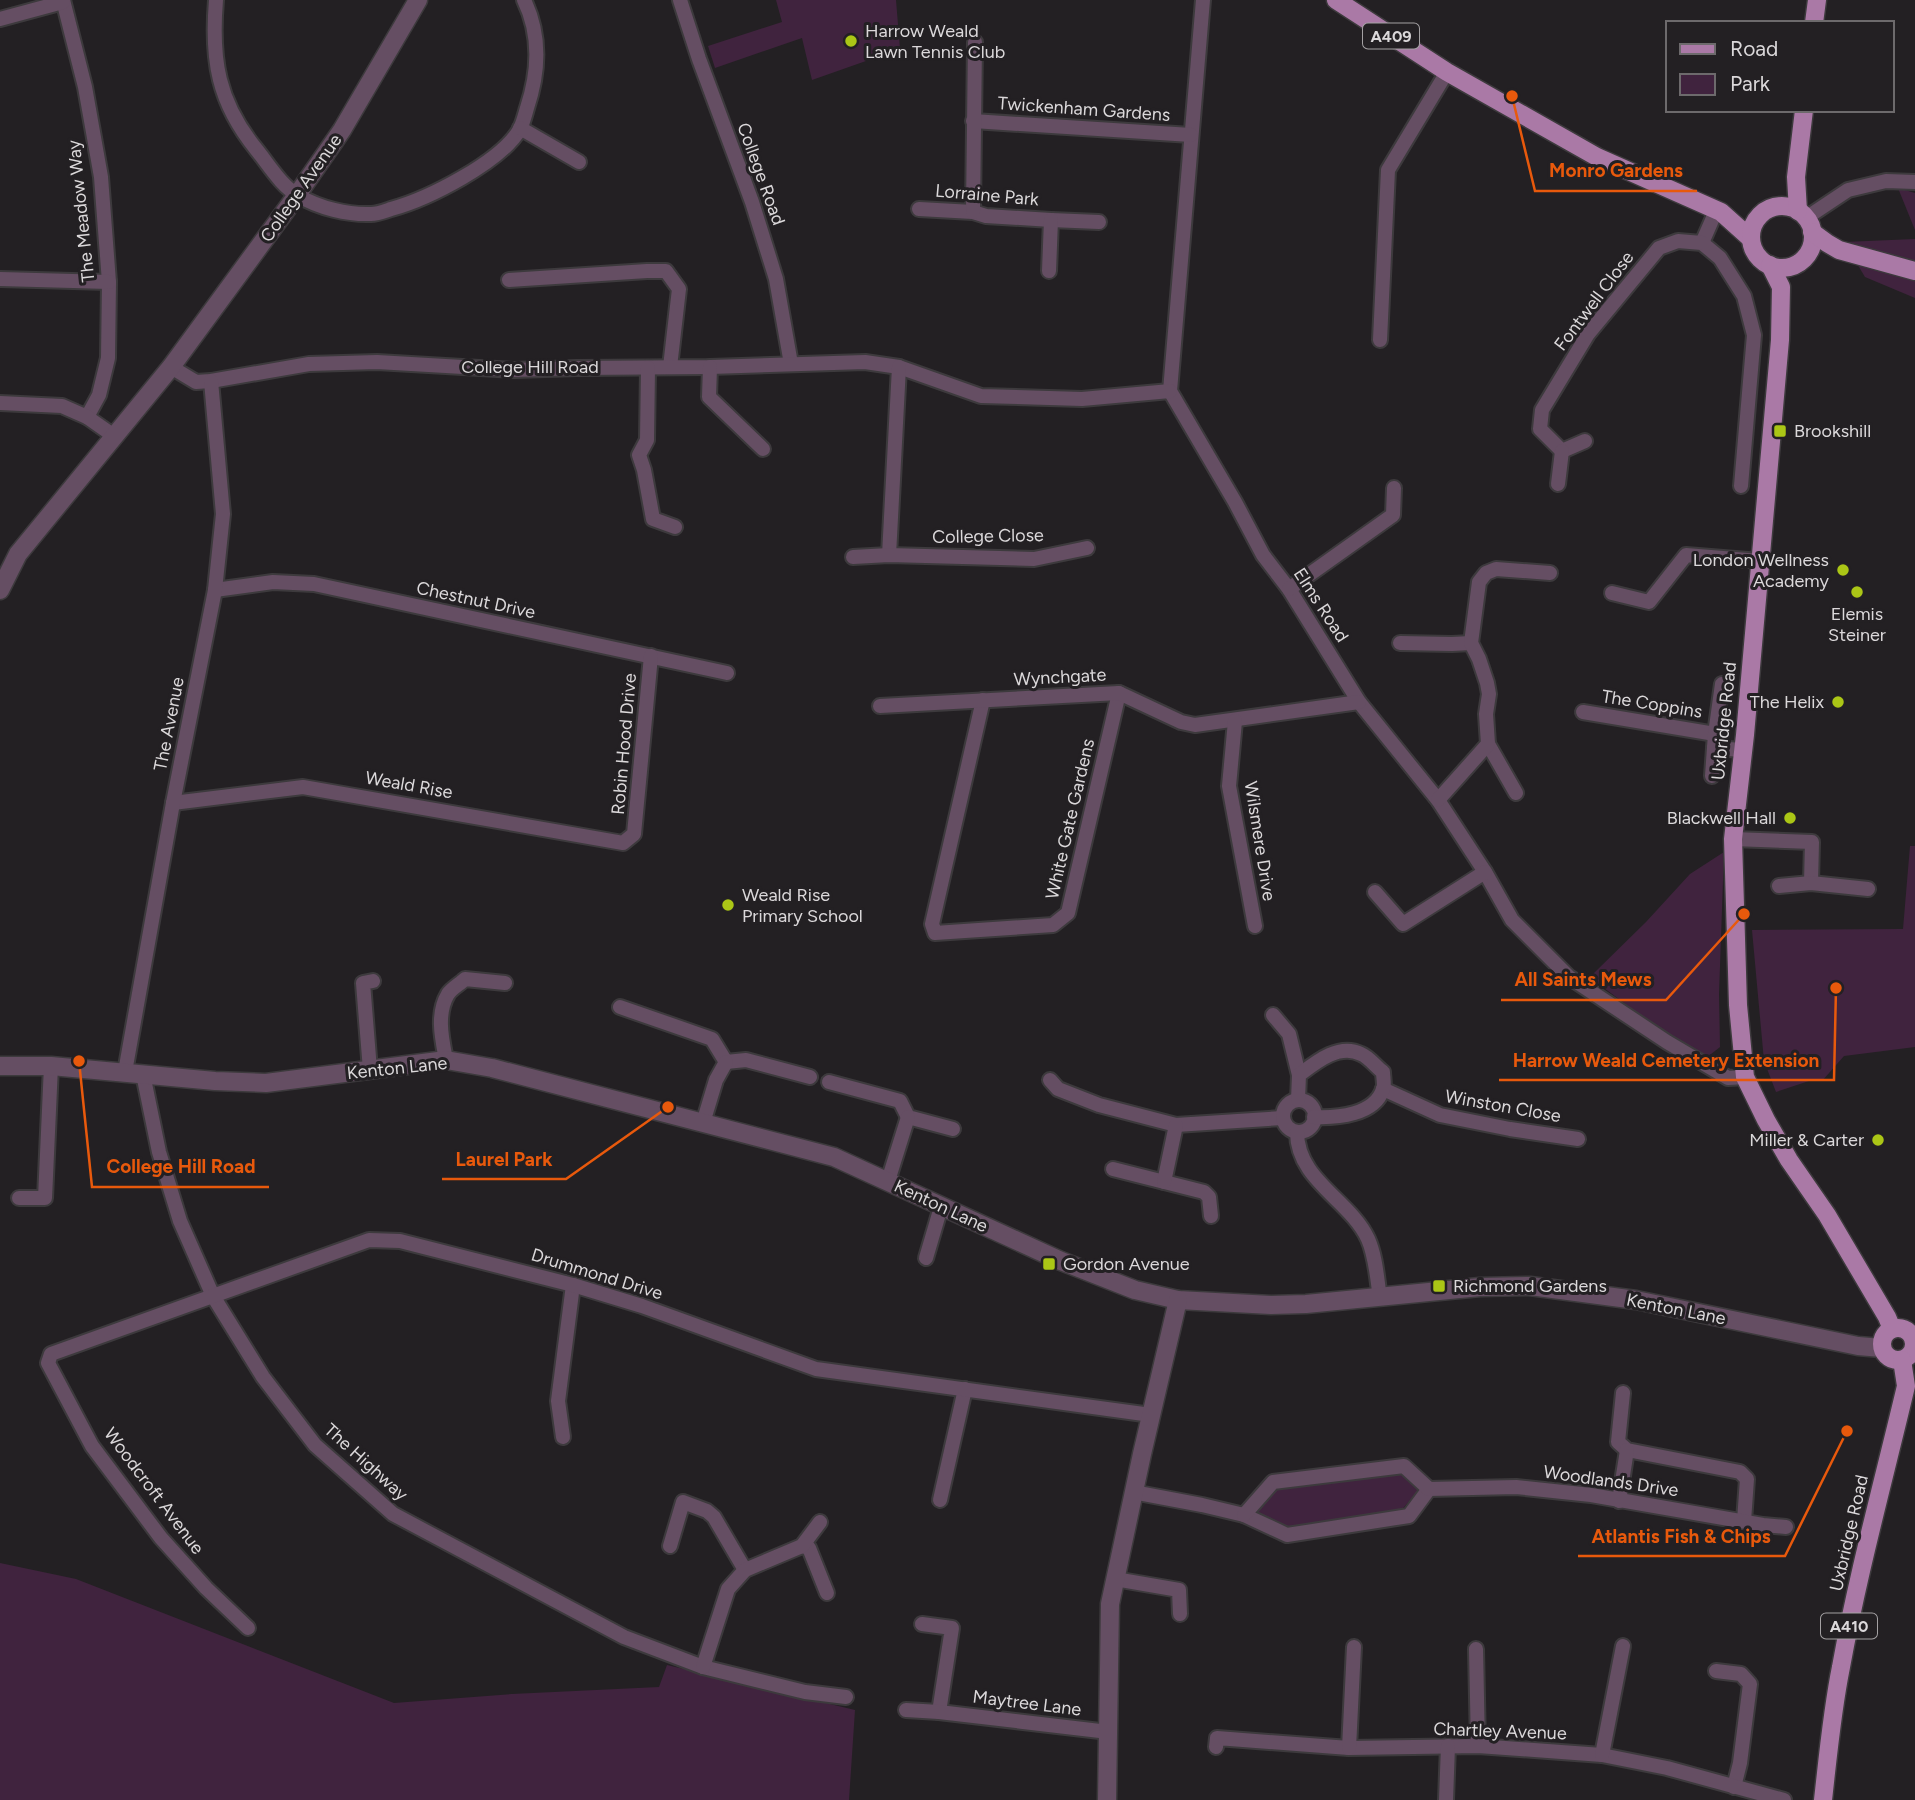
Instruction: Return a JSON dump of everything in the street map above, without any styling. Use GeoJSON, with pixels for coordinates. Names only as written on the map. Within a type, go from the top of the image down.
{"type":"FeatureCollection","features":[{"type":"Feature","properties":{"kind":"main road","name":"A409"},"geometry":{"type":"LineString","coordinates":[[1336,0],[1447,72],[1597,157],[1718,211],[1750,238]]}},
{"type":"Feature","properties":{"kind":"main road"},"geometry":{"type":"LineString","coordinates":[[1814,21],[1817,0]]}},
{"type":"Feature","properties":{"kind":"main road"},"geometry":{"type":"LineString","coordinates":[[1804,112],[1796,177],[1805,220],[1812,242],[1808,253],[1792,266],[1779,268],[1758,258],[1750,238],[1759,215],[1768,209],[1788,207],[1805,220],[1827,243],[1839,250]]}},
{"type":"Feature","properties":{"kind":"main road"},"geometry":{"type":"LineString","coordinates":[[1779,206],[1796,177]]}},
{"type":"Feature","properties":{"kind":"main road","name":"A409"},"geometry":{"type":"LineString","coordinates":[[1718,211],[1759,215]]}},
{"type":"Feature","properties":{"kind":"main road"},"geometry":{"type":"LineString","coordinates":[[1808,253],[1825,249],[1839,250],[1915,271]]}},
{"type":"Feature","properties":{"kind":"main road","name":"Uxbridge Road"},"geometry":{"type":"LineString","coordinates":[[1770,265],[1781,287]]}},
{"type":"Feature","properties":{"kind":"main road","name":"Uxbridge Road"},"geometry":{"type":"LineString","coordinates":[[1792,266],[1781,287],[1780,340],[1733,839],[1738,1005],[1745,1077],[1789,1160],[1827,1215],[1892,1329]]}},
{"type":"Feature","properties":{"kind":"main road"},"geometry":{"type":"LineString","coordinates":[[1892,1329],[1904,1329],[1910,1333],[1915,1343],[1911,1354],[1902,1360],[1890,1359],[1882,1348],[1882,1339],[1892,1329]]}},
{"type":"Feature","properties":{"kind":"main road","name":"Uxbridge Road"},"geometry":{"type":"LineString","coordinates":[[1823,1800],[1840,1667],[1906,1386],[1902,1360]]}},
{"type":"Feature","properties":{"kind":"street"},"geometry":{"type":"LineString","coordinates":[[216,0],[216,63],[222,94],[243,134],[280,180],[298,195],[326,208],[372,215],[414,203],[457,181],[505,148],[520,128],[534,86],[538,49],[524,0]]}},
{"type":"Feature","properties":{"kind":"street","name":"College Avenue"},"geometry":{"type":"LineString","coordinates":[[171,367],[298,195],[342,130],[418,0]]}},
{"type":"Feature","properties":{"kind":"street","name":"College Road"},"geometry":{"type":"LineString","coordinates":[[680,0],[752,202],[776,279],[791,364]]}},
{"type":"Feature","properties":{"kind":"street"},"geometry":{"type":"LineString","coordinates":[[1170,391],[1203,0]]}},
{"type":"Feature","properties":{"kind":"street"},"geometry":{"type":"LineString","coordinates":[[0,19],[63,1]]}},
{"type":"Feature","properties":{"kind":"street","name":"The Meadow Way"},"geometry":{"type":"LineString","coordinates":[[63,1],[85,87],[101,177],[108,282],[108,358],[99,396],[87,417]]}},
{"type":"Feature","properties":{"kind":"street","name":"Twickenham Gardens"},"geometry":{"type":"LineString","coordinates":[[973,212],[975,42]]}},
{"type":"Feature","properties":{"kind":"street"},"geometry":{"type":"LineString","coordinates":[[1380,340],[1388,170],[1447,72]]}},
{"type":"Feature","properties":{"kind":"street","name":"Twickenham Gardens"},"geometry":{"type":"LineString","coordinates":[[974,121],[1191,135]]}},
{"type":"Feature","properties":{"kind":"street"},"geometry":{"type":"LineString","coordinates":[[520,128],[579,162]]}},
{"type":"Feature","properties":{"kind":"street"},"geometry":{"type":"LineString","coordinates":[[1805,220],[1848,190],[1886,181],[1915,183]]}},
{"type":"Feature","properties":{"kind":"street","name":"Lorraine Park"},"geometry":{"type":"LineString","coordinates":[[919,209],[973,212],[986,216],[1099,222]]}},
{"type":"Feature","properties":{"kind":"street"},"geometry":{"type":"LineString","coordinates":[[1718,211],[1702,243],[1720,258],[1744,296],[1754,335],[1741,479],[1768,474]]}},
{"type":"Feature","properties":{"kind":"street","name":"Lorraine Park"},"geometry":{"type":"LineString","coordinates":[[1049,271],[1051,220]]}},
{"type":"Feature","properties":{"kind":"street","name":"Fontwell Close"},"geometry":{"type":"LineString","coordinates":[[1562,451],[1540,429],[1542,410],[1588,334],[1659,248],[1678,241],[1702,243]]}},
{"type":"Feature","properties":{"kind":"street"},"geometry":{"type":"LineString","coordinates":[[509,280],[666,271],[679,289],[670,368]]}},
{"type":"Feature","properties":{"kind":"street"},"geometry":{"type":"LineString","coordinates":[[0,279],[108,282]]}},
{"type":"Feature","properties":{"kind":"street","name":"College Hill Road"},"geometry":{"type":"LineString","coordinates":[[171,367],[196,382],[309,364],[377,362],[514,370],[710,368],[865,362],[899,368],[981,396],[1082,399],[1170,391]]}},
{"type":"Feature","properties":{"kind":"street"},"geometry":{"type":"LineString","coordinates":[[0,590],[18,554],[171,367]]}},
{"type":"Feature","properties":{"kind":"street"},"geometry":{"type":"LineString","coordinates":[[648,368],[648,440],[639,455],[653,519],[674,527]]}},
{"type":"Feature","properties":{"kind":"street"},"geometry":{"type":"LineString","coordinates":[[710,368],[709,397],[763,449]]}},
{"type":"Feature","properties":{"kind":"street"},"geometry":{"type":"LineString","coordinates":[[889,555],[899,368]]}},
{"type":"Feature","properties":{"kind":"street","name":"The Avenue"},"geometry":{"type":"LineString","coordinates":[[124,1072],[215,590],[223,514],[211,381]]}},
{"type":"Feature","properties":{"kind":"street","name":"Elms Road"},"geometry":{"type":"LineString","coordinates":[[1170,391],[1263,555],[1289,589],[1359,702],[1438,800],[1485,872],[1512,920],[1569,977],[1728,1079],[1745,1077]]}},
{"type":"Feature","properties":{"kind":"street"},"geometry":{"type":"LineString","coordinates":[[0,403],[62,406],[87,417],[114,436]]}},
{"type":"Feature","properties":{"kind":"street"},"geometry":{"type":"LineString","coordinates":[[1558,484],[1562,451],[1585,441]]}},
{"type":"Feature","properties":{"kind":"street"},"geometry":{"type":"LineString","coordinates":[[1289,589],[1393,515],[1394,488]]}},
{"type":"Feature","properties":{"kind":"street","name":"College Close"},"geometry":{"type":"LineString","coordinates":[[853,557],[889,555],[1034,559],[1087,548]]}},
{"type":"Feature","properties":{"kind":"street"},"geometry":{"type":"LineString","coordinates":[[1612,593],[1649,602],[1685,555],[1760,561]]}},
{"type":"Feature","properties":{"kind":"street"},"geometry":{"type":"LineString","coordinates":[[1516,793],[1488,744],[1486,714],[1489,694],[1479,659],[1471,643],[1477,587],[1486,573],[1496,569],[1549,573]]}},
{"type":"Feature","properties":{"kind":"street","name":"Chestnut Drive"},"geometry":{"type":"LineString","coordinates":[[215,590],[273,582],[314,584],[727,673]]}},
{"type":"Feature","properties":{"kind":"street"},"geometry":{"type":"LineString","coordinates":[[1400,643],[1471,643]]}},
{"type":"Feature","properties":{"kind":"street","name":"Robin Hood Drive"},"geometry":{"type":"LineString","coordinates":[[634,834],[652,656]]}},
{"type":"Feature","properties":{"kind":"street","name":"The Coppins"},"geometry":{"type":"LineString","coordinates":[[1712,776],[1722,684]]}},
{"type":"Feature","properties":{"kind":"street","name":"Wynchgate"},"geometry":{"type":"LineString","coordinates":[[880,706],[1119,694],[1181,722],[1195,725],[1359,702]]}},
{"type":"Feature","properties":{"kind":"street","name":"White Gate Gardens"},"geometry":{"type":"LineString","coordinates":[[983,700],[932,923],[935,933],[1053,925],[1068,913],[1119,694]]}},
{"type":"Feature","properties":{"kind":"street","name":"The Coppins"},"geometry":{"type":"LineString","coordinates":[[1583,712],[1714,741],[1742,750]]}},
{"type":"Feature","properties":{"kind":"street","name":"Wilsmere Drive"},"geometry":{"type":"LineString","coordinates":[[1235,721],[1229,786],[1255,926]]}},
{"type":"Feature","properties":{"kind":"street"},"geometry":{"type":"LineString","coordinates":[[1438,800],[1488,744]]}},
{"type":"Feature","properties":{"kind":"street","name":"Weald Rise"},"geometry":{"type":"LineString","coordinates":[[173,803],[303,787],[623,843],[634,834]]}},
{"type":"Feature","properties":{"kind":"street"},"geometry":{"type":"LineString","coordinates":[[1733,839],[1812,842],[1811,883]]}},
{"type":"Feature","properties":{"kind":"street"},"geometry":{"type":"LineString","coordinates":[[1375,892],[1403,924],[1485,872]]}},
{"type":"Feature","properties":{"kind":"street"},"geometry":{"type":"LineString","coordinates":[[1779,886],[1811,883],[1868,888]]}},
{"type":"Feature","properties":{"kind":"street"},"geometry":{"type":"LineString","coordinates":[[446,1060],[441,1034],[441,1014],[449,992],[466,979],[505,983]]}},
{"type":"Feature","properties":{"kind":"street"},"geometry":{"type":"LineString","coordinates":[[370,1070],[363,984],[373,981]]}},
{"type":"Feature","properties":{"kind":"street"},"geometry":{"type":"LineString","coordinates":[[620,1007],[712,1039],[726,1062]]}},
{"type":"Feature","properties":{"kind":"street"},"geometry":{"type":"LineString","coordinates":[[1273,1015],[1289,1034],[1299,1075],[1298,1100]]}},
{"type":"Feature","properties":{"kind":"street"},"geometry":{"type":"LineString","coordinates":[[1299,1075],[1321,1058],[1343,1050],[1361,1053],[1383,1072],[1383,1089],[1373,1103],[1352,1116],[1314,1117]]}},
{"type":"Feature","properties":{"kind":"street","name":"Kenton Lane"},"geometry":{"type":"LineString","coordinates":[[0,1066],[51,1066],[266,1083],[446,1060],[492,1068],[834,1157],[1094,1275],[1154,1296],[1178,1300],[1271,1305],[1380,1298],[1480,1287],[1530,1286],[1636,1300],[1858,1346],[1882,1348]]}},
{"type":"Feature","properties":{"kind":"street"},"geometry":{"type":"LineString","coordinates":[[726,1062],[746,1060],[810,1077]]}},
{"type":"Feature","properties":{"kind":"street"},"geometry":{"type":"LineString","coordinates":[[703,1123],[716,1080],[726,1062]]}},
{"type":"Feature","properties":{"kind":"street"},"geometry":{"type":"LineString","coordinates":[[19,1198],[45,1198],[51,1066]]}},
{"type":"Feature","properties":{"kind":"street","name":"The Highway"},"geometry":{"type":"LineString","coordinates":[[143,1074],[159,1152],[180,1221],[213,1296],[263,1377],[316,1445],[393,1514],[624,1637],[703,1667],[806,1692],[846,1697]]}},
{"type":"Feature","properties":{"kind":"street"},"geometry":{"type":"LineString","coordinates":[[1050,1080],[1058,1089],[1099,1105],[1176,1125],[1282,1118]]}},
{"type":"Feature","properties":{"kind":"street"},"geometry":{"type":"LineString","coordinates":[[829,1082],[900,1101],[908,1117],[888,1181]]}},
{"type":"Feature","properties":{"kind":"street","name":"Winston Close"},"geometry":{"type":"LineString","coordinates":[[1383,1089],[1440,1115],[1578,1139]]}},
{"type":"Feature","properties":{"kind":"street"},"geometry":{"type":"LineString","coordinates":[[1298,1100],[1312,1106],[1314,1122],[1307,1130],[1297,1132],[1287,1128],[1282,1118],[1288,1103],[1298,1100]]}},
{"type":"Feature","properties":{"kind":"street"},"geometry":{"type":"LineString","coordinates":[[908,1117],[953,1129]]}},
{"type":"Feature","properties":{"kind":"street"},"geometry":{"type":"LineString","coordinates":[[1164,1182],[1176,1125]]}},
{"type":"Feature","properties":{"kind":"street"},"geometry":{"type":"LineString","coordinates":[[1297,1132],[1301,1151],[1313,1177],[1342,1205],[1367,1237],[1380,1298]]}},
{"type":"Feature","properties":{"kind":"street"},"geometry":{"type":"LineString","coordinates":[[1113,1169],[1204,1192],[1209,1197],[1211,1216]]}},
{"type":"Feature","properties":{"kind":"street"},"geometry":{"type":"LineString","coordinates":[[926,1258],[941,1207]]}},
{"type":"Feature","properties":{"kind":"street","name":"Drummond Drive"},"geometry":{"type":"LineString","coordinates":[[48,1363],[51,1354],[369,1240],[400,1241],[573,1285],[642,1306],[816,1368],[1151,1415]]}},
{"type":"Feature","properties":{"kind":"street"},"geometry":{"type":"LineString","coordinates":[[563,1437],[558,1401],[573,1285]]}},
{"type":"Feature","properties":{"kind":"street"},"geometry":{"type":"LineString","coordinates":[[1107,1800],[1110,1604],[1178,1300]]}},
{"type":"Feature","properties":{"kind":"street","name":"Woodcroft Avenue"},"geometry":{"type":"LineString","coordinates":[[48,1363],[92,1446],[161,1538],[206,1588],[248,1628]]}},
{"type":"Feature","properties":{"kind":"street"},"geometry":{"type":"LineString","coordinates":[[940,1500],[965,1389]]}},
{"type":"Feature","properties":{"kind":"street"},"geometry":{"type":"LineString","coordinates":[[1623,1393],[1618,1442],[1627,1450],[1740,1472],[1747,1479],[1744,1521]]}},
{"type":"Feature","properties":{"kind":"street"},"geometry":{"type":"LineString","coordinates":[[1619,1501],[1627,1450]]}},
{"type":"Feature","properties":{"kind":"street"},"geometry":{"type":"LineString","coordinates":[[1133,1492],[1244,1515],[1287,1535],[1409,1516],[1429,1489],[1404,1466],[1273,1482],[1244,1515]]}},
{"type":"Feature","properties":{"kind":"street","name":"Woodlands Drive"},"geometry":{"type":"LineString","coordinates":[[1429,1489],[1516,1487],[1591,1495],[1786,1527]]}},
{"type":"Feature","properties":{"kind":"street"},"geometry":{"type":"LineString","coordinates":[[670,1546],[683,1502],[707,1511],[714,1517],[745,1570]]}},
{"type":"Feature","properties":{"kind":"street"},"geometry":{"type":"LineString","coordinates":[[703,1667],[728,1589],[745,1570],[802,1546],[820,1522]]}},
{"type":"Feature","properties":{"kind":"street"},"geometry":{"type":"LineString","coordinates":[[802,1546],[809,1548],[827,1593]]}},
{"type":"Feature","properties":{"kind":"street"},"geometry":{"type":"LineString","coordinates":[[1115,1579],[1179,1590],[1180,1614]]}},
{"type":"Feature","properties":{"kind":"street"},"geometry":{"type":"LineString","coordinates":[[922,1624],[952,1628],[939,1712]]}},
{"type":"Feature","properties":{"kind":"street"},"geometry":{"type":"LineString","coordinates":[[1602,1755],[1623,1646]]}},
{"type":"Feature","properties":{"kind":"street"},"geometry":{"type":"LineString","coordinates":[[1349,1748],[1354,1647]]}},
{"type":"Feature","properties":{"kind":"street"},"geometry":{"type":"LineString","coordinates":[[1476,1649],[1478,1746]]}},
{"type":"Feature","properties":{"kind":"street"},"geometry":{"type":"LineString","coordinates":[[1716,1671],[1741,1674],[1750,1684],[1740,1763],[1734,1787]]}},
{"type":"Feature","properties":{"kind":"street","name":"Maytree Lane"},"geometry":{"type":"LineString","coordinates":[[906,1710],[1100,1731],[1109,1728]]}},
{"type":"Feature","properties":{"kind":"street","name":"Chartley Avenue"},"geometry":{"type":"LineString","coordinates":[[1216,1747],[1217,1738],[1349,1748],[1478,1746],[1602,1755],[1667,1768],[1784,1800]]}},
{"type":"Feature","properties":{"kind":"street"},"geometry":{"type":"LineString","coordinates":[[1446,1800],[1448,1746]]}},
{"type":"Feature","properties":{"kind":"green space","name":"Harrow Weald Lawn Tennis Club"},"geometry":{"type":"Polygon","coordinates":[[[776,0],[896,0],[900,49],[812,80],[802,38],[715,68],[708,46],[782,22],[776,0]]]}},
{"type":"Feature","properties":{"kind":"green space"},"geometry":{"type":"Polygon","coordinates":[[[1898,188],[1915,193],[1915,230],[1898,188]]]}},
{"type":"Feature","properties":{"kind":"green space"},"geometry":{"type":"Polygon","coordinates":[[[1915,239],[1915,298],[1865,277],[1844,242],[1915,239]]]}},
{"type":"Feature","properties":{"kind":"green space"},"geometry":{"type":"Polygon","coordinates":[[[1910,846],[1915,846],[1915,1047],[1844,1056],[1822,1081],[1809,1081],[1776,1092],[1764,1061],[1752,930],[1903,929],[1910,846]]]}},
{"type":"Feature","properties":{"kind":"green space"},"geometry":{"type":"Polygon","coordinates":[[[1724,852],[1720,1047],[1706,1058],[1675,1041],[1596,982],[1593,974],[1690,874],[1724,852]]]}},
{"type":"Feature","properties":{"kind":"green space"},"geometry":{"type":"Polygon","coordinates":[[[1402,1472],[1419,1490],[1398,1514],[1292,1528],[1256,1514],[1276,1485],[1402,1472]]]}},
{"type":"Feature","properties":{"kind":"green space"},"geometry":{"type":"Polygon","coordinates":[[[0,1563],[76,1579],[394,1703],[659,1687],[667,1665],[855,1710],[849,1800],[0,1800],[0,1563]]]}},
{"type":"Feature","properties":{"kind":"place","name":"Harrow Weald Lawn Tennis Club"},"geometry":{"type":"Point","coordinates":[851,41]}},
{"type":"Feature","properties":{"kind":"place","name":"Monro Gardens"},"geometry":{"type":"Point","coordinates":[1512,96]}},
{"type":"Feature","properties":{"kind":"place","name":"Brookshill"},"geometry":{"type":"Point","coordinates":[1780,431]}},
{"type":"Feature","properties":{"kind":"place","name":"London Wellness Academy"},"geometry":{"type":"Point","coordinates":[1843,570]}},
{"type":"Feature","properties":{"kind":"place","name":"Elemis Steiner"},"geometry":{"type":"Point","coordinates":[1857,592]}},
{"type":"Feature","properties":{"kind":"place","name":"The Helix"},"geometry":{"type":"Point","coordinates":[1838,702]}},
{"type":"Feature","properties":{"kind":"place","name":"Blackwell Hall"},"geometry":{"type":"Point","coordinates":[1790,818]}},
{"type":"Feature","properties":{"kind":"place","name":"Weald Rise Primary School"},"geometry":{"type":"Point","coordinates":[728,905]}},
{"type":"Feature","properties":{"kind":"place","name":"All Saints Mews"},"geometry":{"type":"Point","coordinates":[1744,914]}},
{"type":"Feature","properties":{"kind":"place","name":"Harrow Weald Cemetery Extension"},"geometry":{"type":"Point","coordinates":[1836,988]}},
{"type":"Feature","properties":{"kind":"place","name":"College Hill Road"},"geometry":{"type":"Point","coordinates":[79,1061]}},
{"type":"Feature","properties":{"kind":"place","name":"Laurel Park"},"geometry":{"type":"Point","coordinates":[668,1107]}},
{"type":"Feature","properties":{"kind":"place","name":"Miller & Carter"},"geometry":{"type":"Point","coordinates":[1878,1140]}},
{"type":"Feature","properties":{"kind":"place","name":"Gordon Avenue"},"geometry":{"type":"Point","coordinates":[1049,1264]}},
{"type":"Feature","properties":{"kind":"place","name":"Richmond Gardens"},"geometry":{"type":"Point","coordinates":[1439,1286]}},
{"type":"Feature","properties":{"kind":"place","name":"Atlantis Fish & Chips"},"geometry":{"type":"Point","coordinates":[1847,1431]}}]}
